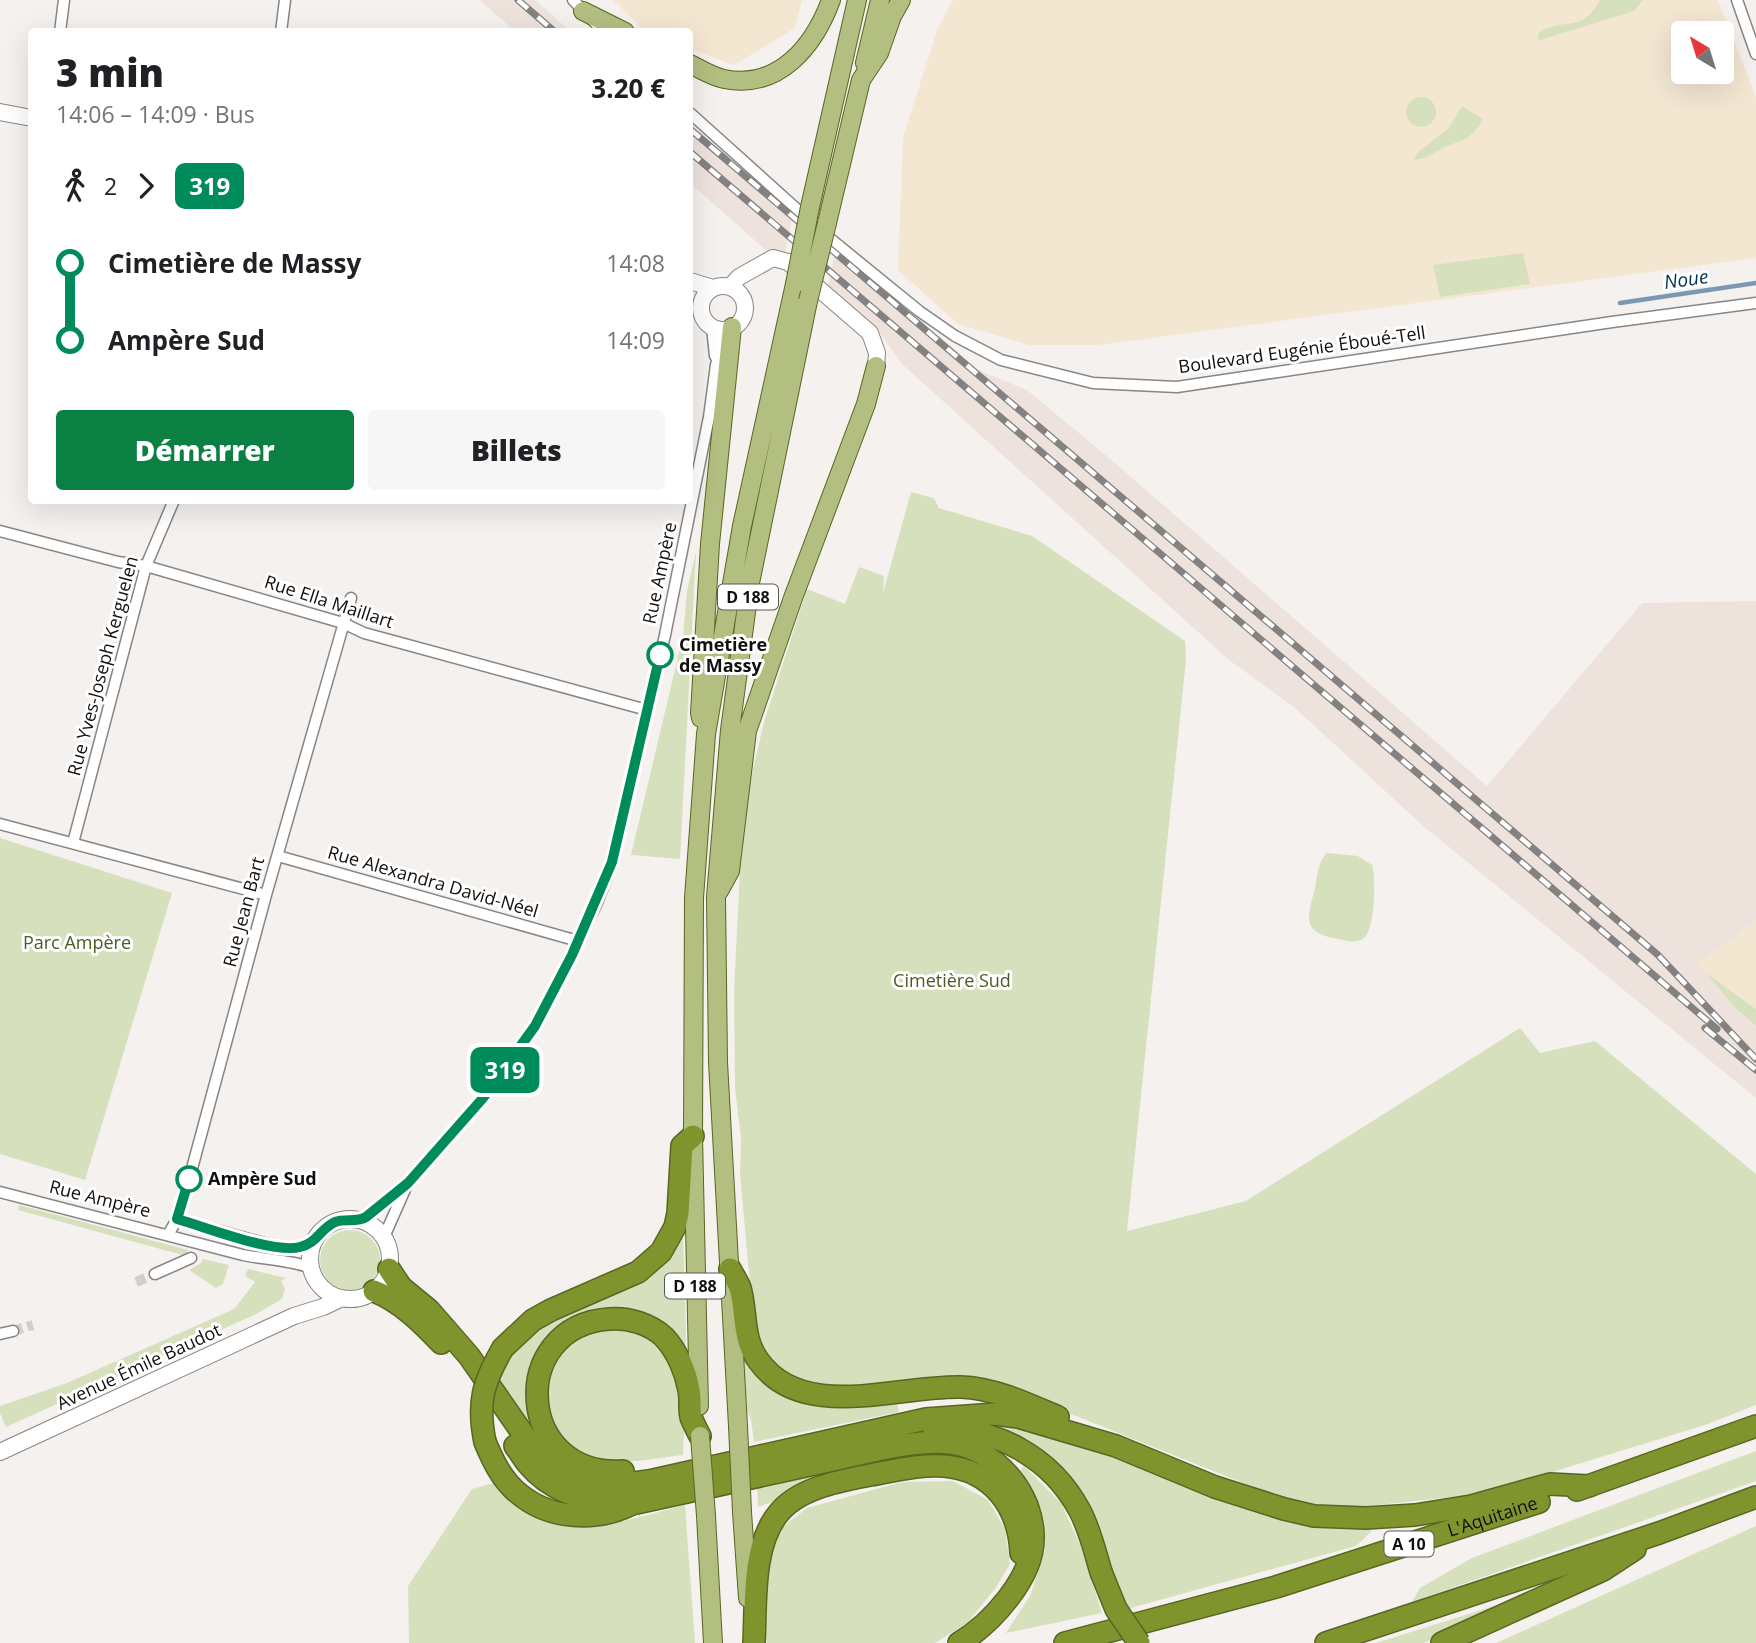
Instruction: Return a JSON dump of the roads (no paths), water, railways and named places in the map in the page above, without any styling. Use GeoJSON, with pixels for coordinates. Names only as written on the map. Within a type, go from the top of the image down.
{"type":"FeatureCollection","features":[{"type":"Feature","properties":{"kind":"highway"},"geometry":{"type":"LineString","coordinates":[[692,1136],[682,1146],[678,1213],[675,1227],[661,1252],[638,1272],[533,1320],[503,1348],[485,1383],[481,1402],[485,1442],[504,1478],[517,1493],[545,1508],[576,1516],[601,1516],[632,1504],[862,1453],[926,1443],[951,1443],[976,1450],[996,1463],[1014,1482],[1026,1502],[1034,1541],[1015,1590],[987,1623],[959,1643]]}},
{"type":"Feature","properties":{"kind":"highway"},"geometry":{"type":"LineString","coordinates":[[389,1269],[401,1287],[429,1310],[469,1356],[537,1454],[559,1472],[586,1485],[649,1481],[926,1419],[995,1414],[1018,1417],[1116,1446],[1215,1487],[1314,1516],[1366,1518],[1416,1515],[1471,1506],[1549,1484],[1589,1486]]}},
{"type":"Feature","properties":{"kind":"highway"},"geometry":{"type":"LineString","coordinates":[[730,1269],[740,1288],[750,1347],[759,1362],[786,1385],[803,1393],[843,1397],[925,1388],[963,1387],[988,1391],[1094,1432],[1116,1446]]}},
{"type":"Feature","properties":{"kind":"highway"},"geometry":{"type":"LineString","coordinates":[[374,1291],[413,1317],[463,1366],[527,1464],[547,1482],[576,1496],[594,1501],[632,1504]]}},
{"type":"Feature","properties":{"kind":"highway"},"geometry":{"type":"LineString","coordinates":[[700,1436],[691,1419],[689,1390],[684,1371],[668,1343],[649,1327],[620,1318],[604,1319],[584,1323],[555,1342],[540,1372],[537,1406],[549,1438],[563,1454],[591,1469],[605,1472],[682,1463],[712,1465]]}},
{"type":"Feature","properties":{"kind":"highway","name":"L'Aquitaine"},"geometry":{"type":"LineString","coordinates":[[1065,1643],[1229,1601],[1589,1486],[1756,1426]]}},
{"type":"Feature","properties":{"kind":"highway"},"geometry":{"type":"LineString","coordinates":[[862,1453],[872,1446],[950,1430],[975,1432],[1017,1447],[1056,1476],[1070,1493],[1092,1539],[1101,1572],[1116,1609],[1139,1643]]}},
{"type":"Feature","properties":{"kind":"highway"},"geometry":{"type":"LineString","coordinates":[[752,1643],[760,1551],[767,1531],[779,1512],[800,1496],[855,1478],[925,1466],[946,1466],[985,1480],[1000,1493],[1014,1513],[1020,1533],[1023,1573]]}},
{"type":"Feature","properties":{"kind":"highway"},"geometry":{"type":"LineString","coordinates":[[1326,1643],[1659,1533],[1756,1497]]}},
{"type":"Feature","properties":{"kind":"highway"},"geometry":{"type":"LineString","coordinates":[[1442,1643],[1603,1570],[1659,1533]]}},
{"type":"Feature","properties":{"kind":"highway"},"geometry":{"type":"LineString","coordinates":[[1118,1643],[1173,1625],[1229,1601]]}},
{"type":"Feature","properties":{"kind":"main road"},"geometry":{"type":"LineString","coordinates":[[693,65],[723,79],[752,81],[771,75],[790,64],[807,45],[831,0]]}},
{"type":"Feature","properties":{"kind":"main road","name":"D 188"},"geometry":{"type":"LineString","coordinates":[[713,1643],[700,1436],[692,1136],[694,898],[706,734],[742,526],[857,0]]}},
{"type":"Feature","properties":{"kind":"main road","name":"D 188"},"geometry":{"type":"LineString","coordinates":[[752,1643],[731,1335],[730,1269],[718,1062],[716,897],[730,730],[750,583],[808,301],[880,0]]}},
{"type":"Feature","properties":{"kind":"main road"},"geometry":{"type":"LineString","coordinates":[[861,80],[879,53],[892,16],[901,0]]}},
{"type":"Feature","properties":{"kind":"main road"},"geometry":{"type":"LineString","coordinates":[[578,5],[618,28]]}},
{"type":"Feature","properties":{"kind":"main road"},"geometry":{"type":"LineString","coordinates":[[706,734],[700,713],[723,328]]}},
{"type":"Feature","properties":{"kind":"main road"},"geometry":{"type":"LineString","coordinates":[[716,897],[730,871],[747,731],[793,598],[866,404],[876,366]]}},
{"type":"Feature","properties":{"kind":"street"},"geometry":{"type":"LineString","coordinates":[[60,28],[64,0]]}},
{"type":"Feature","properties":{"kind":"street"},"geometry":{"type":"LineString","coordinates":[[282,28],[285,0]]}},
{"type":"Feature","properties":{"kind":"street"},"geometry":{"type":"LineString","coordinates":[[1737,0],[1756,54]]}},
{"type":"Feature","properties":{"kind":"street"},"geometry":{"type":"LineString","coordinates":[[578,5],[600,28]]}},
{"type":"Feature","properties":{"kind":"street"},"geometry":{"type":"LineString","coordinates":[[0,112],[28,117]]}},
{"type":"Feature","properties":{"kind":"street","name":"Boulevard Eugénie Éboué-Tell"},"geometry":{"type":"LineString","coordinates":[[693,116],[845,253],[955,336],[1001,360],[1093,383],[1177,387],[1756,303]]}},
{"type":"Feature","properties":{"kind":"street"},"geometry":{"type":"LineString","coordinates":[[693,282],[728,290],[744,308],[742,318],[723,328],[706,322],[701,312],[701,305],[707,293],[728,290],[757,265],[773,258],[788,262],[870,333],[877,353],[876,366]]}},
{"type":"Feature","properties":{"kind":"street"},"geometry":{"type":"LineString","coordinates":[[693,296],[701,305]]}},
{"type":"Feature","properties":{"kind":"street","name":"Rue Ampère"},"geometry":{"type":"LineString","coordinates":[[693,496],[723,328]]}},
{"type":"Feature","properties":{"kind":"street","name":"Rue Yves-Joseph Kerguelen"},"geometry":{"type":"LineString","coordinates":[[73,843],[146,566],[172,504]]}},
{"type":"Feature","properties":{"kind":"street","name":"Rue Ampère"},"geometry":{"type":"LineString","coordinates":[[361,1220],[408,1183],[445,1143],[507,1067],[535,1026],[596,905],[612,862],[648,710],[691,504]]}},
{"type":"Feature","properties":{"kind":"street","name":"Rue Ella Maillart"},"geometry":{"type":"LineString","coordinates":[[0,531],[118,562],[146,566],[343,622],[364,633],[648,710]]}},
{"type":"Feature","properties":{"kind":"street","name":"Rue Jean Bart"},"geometry":{"type":"LineString","coordinates":[[168,1235],[177,1219],[351,598]]}},
{"type":"Feature","properties":{"kind":"street"},"geometry":{"type":"LineString","coordinates":[[0,824],[266,895]]}},
{"type":"Feature","properties":{"kind":"street","name":"Rue Alexandra David-Néel"},"geometry":{"type":"LineString","coordinates":[[278,854],[578,941]]}},
{"type":"Feature","properties":{"kind":"street","name":"Rue Ampère"},"geometry":{"type":"LineString","coordinates":[[384,1237],[408,1183]]}},
{"type":"Feature","properties":{"kind":"street","name":"Rue Ampère"},"geometry":{"type":"LineString","coordinates":[[0,1192],[243,1255],[275,1262],[303,1264],[315,1276]]}},
{"type":"Feature","properties":{"kind":"street"},"geometry":{"type":"LineString","coordinates":[[177,1219],[278,1247],[298,1248],[315,1241]]}},
{"type":"Feature","properties":{"kind":"street"},"geometry":{"type":"LineString","coordinates":[[361,1220],[384,1237],[390,1253],[389,1269],[374,1291],[359,1298],[342,1298],[325,1289],[315,1276],[311,1255],[315,1241],[326,1227],[334,1222],[361,1220]]}},
{"type":"Feature","properties":{"kind":"street"},"geometry":{"type":"LineString","coordinates":[[155,1274],[191,1258]]}},
{"type":"Feature","properties":{"kind":"street","name":"Avenue Émile Baudot"},"geometry":{"type":"LineString","coordinates":[[294,1316],[311,1297],[315,1276]]}},
{"type":"Feature","properties":{"kind":"street","name":"Avenue Émile Baudot"},"geometry":{"type":"LineString","coordinates":[[0,1452],[294,1316],[342,1298]]}},
{"type":"Feature","properties":{"kind":"street"},"geometry":{"type":"LineString","coordinates":[[0,1334],[13,1331]]}},
{"type":"Feature","properties":{"kind":"waterway","name":"Noue"},"geometry":{"type":"LineString","coordinates":[[1620,303],[1756,283]]}},
{"type":"Feature","properties":{"kind":"tunnel"},"geometry":{"type":"LineString","coordinates":[[136,1282],[155,1274]]}},
{"type":"Feature","properties":{"kind":"tunnel"},"geometry":{"type":"LineString","coordinates":[[13,1331],[33,1325]]}},
{"type":"Feature","properties":{"kind":"railway"},"geometry":{"type":"LineString","coordinates":[[518,0],[550,28]]}},
{"type":"Feature","properties":{"kind":"railway"},"geometry":{"type":"LineString","coordinates":[[693,132],[1658,955],[1756,1059]]}},
{"type":"Feature","properties":{"kind":"railway"},"geometry":{"type":"LineString","coordinates":[[693,155],[1717,1029]]}},
{"type":"Feature","properties":{"kind":"railway"},"geometry":{"type":"LineString","coordinates":[[1705,1028],[1756,1070]]}},
{"type":"Feature","properties":{"kind":"place","name":"Cimetière de Massy"},"geometry":{"type":"Point","coordinates":[660,655]}},
{"type":"Feature","properties":{"kind":"place","name":"Ampère Sud"},"geometry":{"type":"Point","coordinates":[189,1179]}},
{"type":"Feature","properties":{"kind":"park label","name":"Parc Ampère"},"geometry":{"type":"Point","coordinates":[77,943]}},
{"type":"Feature","properties":{"kind":"park label","name":"Cimetière Sud"},"geometry":{"type":"Point","coordinates":[952,981]}}]}
